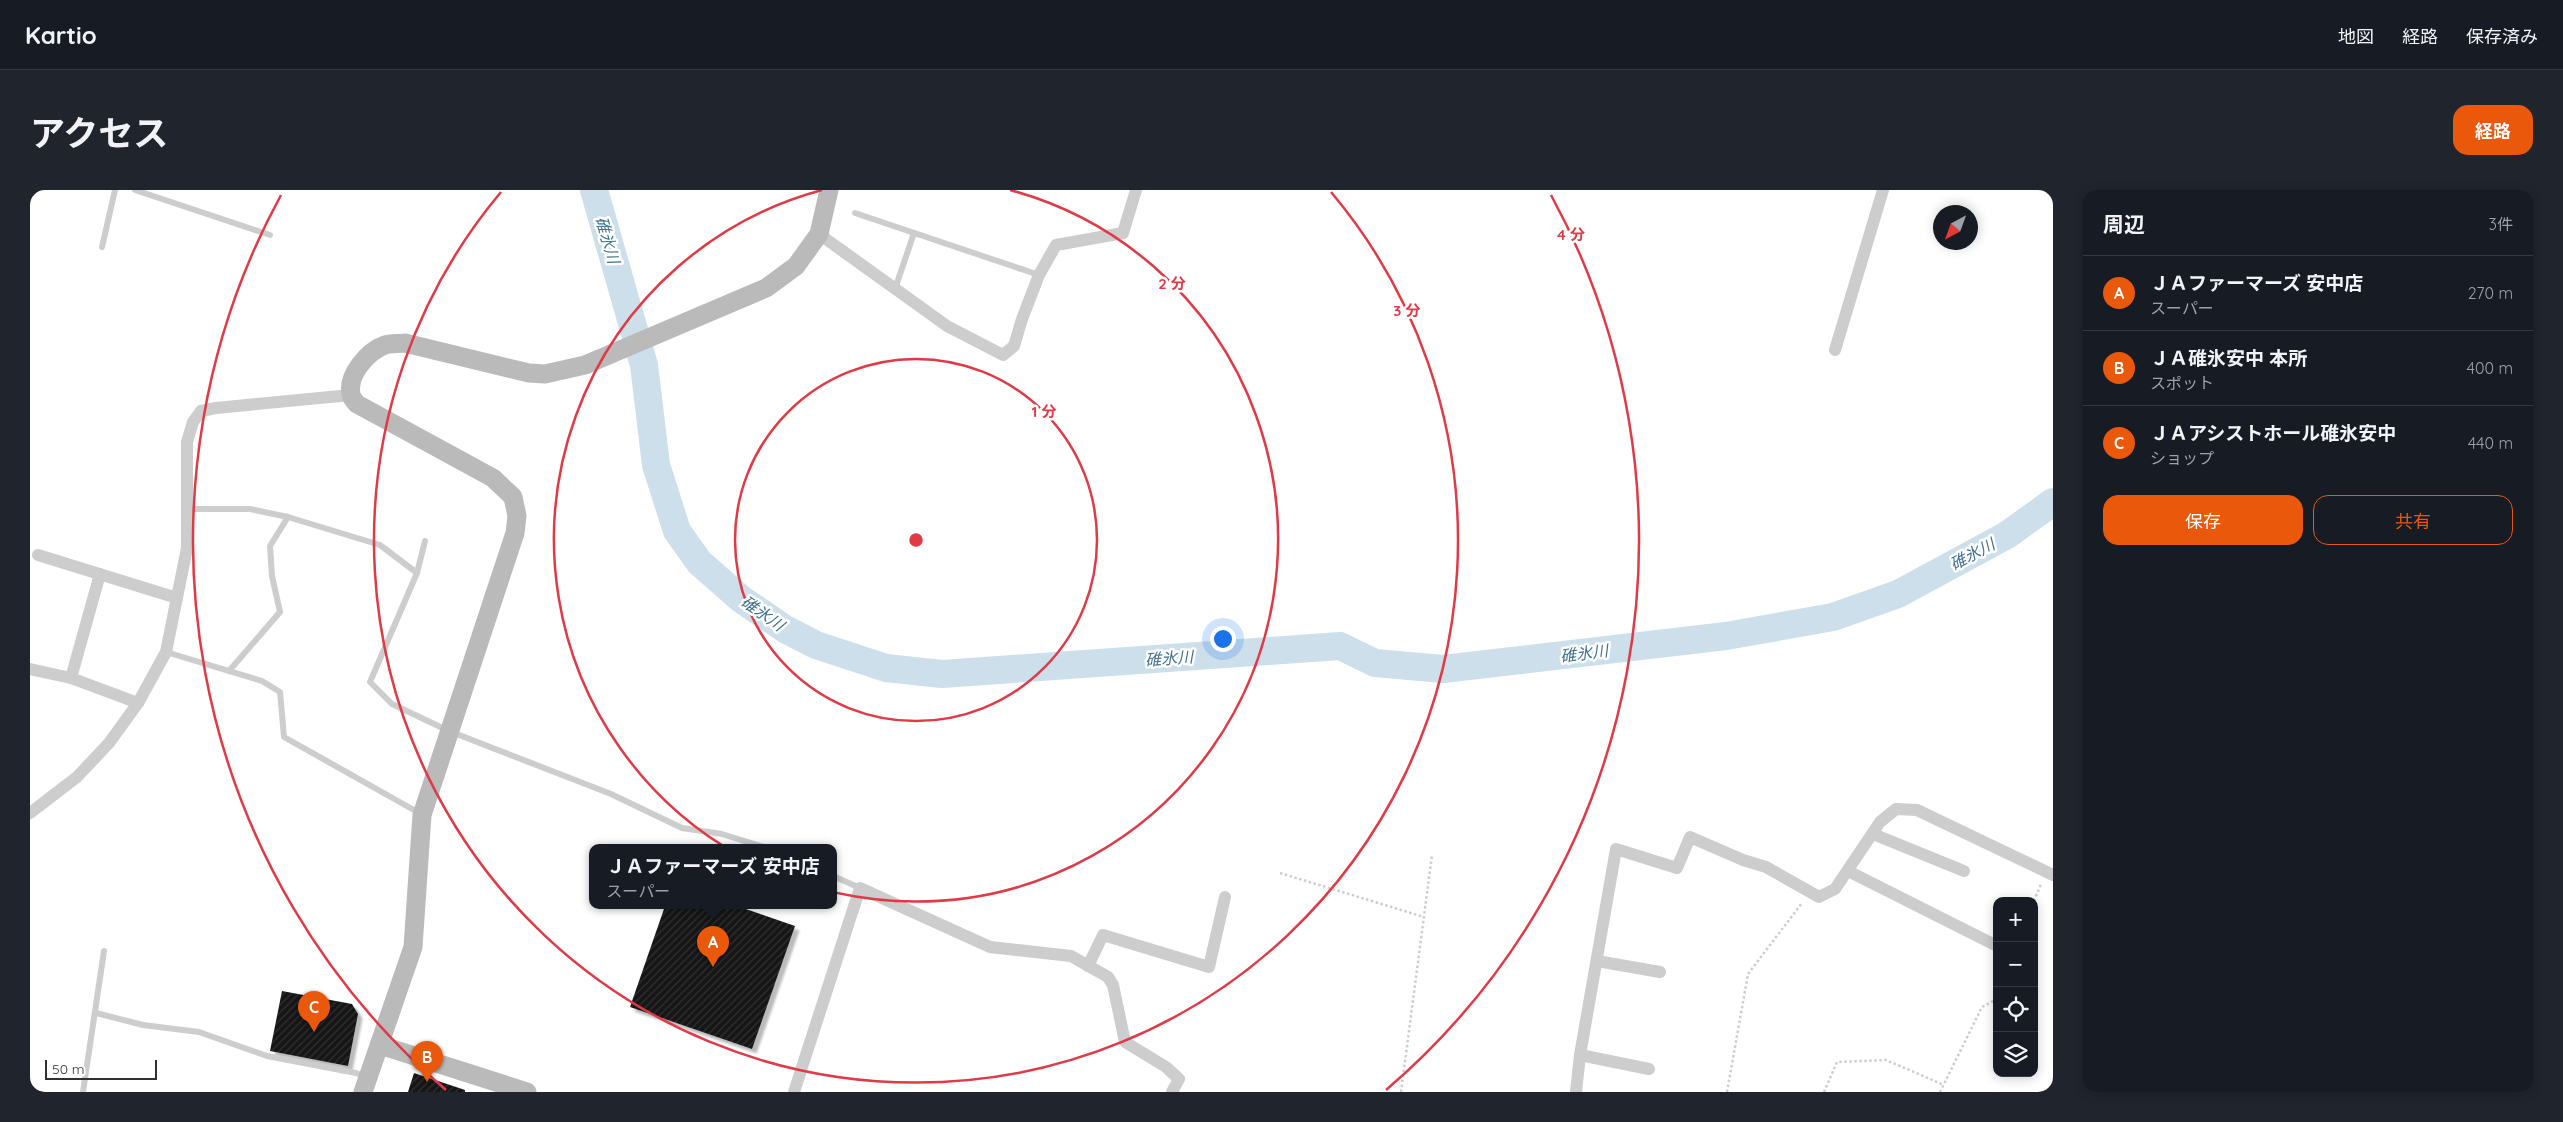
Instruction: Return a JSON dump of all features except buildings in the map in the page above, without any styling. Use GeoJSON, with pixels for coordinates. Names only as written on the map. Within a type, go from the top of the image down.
{"type":"FeatureCollection","features":[{"type":"Feature","properties":{"kind":"street"},"geometry":{"type":"LineString","coordinates":[[366,1085],[413,947],[422,815],[515,534],[517,516],[513,497],[493,478],[357,404],[351,395],[352,380],[358,368],[367,356],[385,345],[405,344],[529,373],[545,374],[585,365],[766,288],[796,266],[819,234],[829,190]]}},
{"type":"Feature","properties":{"kind":"street"},"geometry":{"type":"LineString","coordinates":[[819,234],[947,326],[1003,354],[1014,346],[1022,319],[1040,275],[1056,245],[1123,232],[1136,190]]}},
{"type":"Feature","properties":{"kind":"street"},"geometry":{"type":"LineString","coordinates":[[1835,350],[1883,190]]}},
{"type":"Feature","properties":{"kind":"street"},"geometry":{"type":"LineString","coordinates":[[30,813],[77,776],[109,744],[138,703],[166,652],[187,548],[187,442],[193,422],[201,411],[351,395]]}},
{"type":"Feature","properties":{"kind":"street"},"geometry":{"type":"LineString","coordinates":[[38,555],[177,598]]}},
{"type":"Feature","properties":{"kind":"street"},"geometry":{"type":"LineString","coordinates":[[71,678],[100,574]]}},
{"type":"Feature","properties":{"kind":"street"},"geometry":{"type":"LineString","coordinates":[[30,669],[71,678],[138,703]]}},
{"type":"Feature","properties":{"kind":"street"},"geometry":{"type":"LineString","coordinates":[[1576,1092],[1580,1055],[1616,849],[1677,868],[1690,837],[1743,860],[1766,867],[1819,897],[1835,889],[1880,822],[1896,810],[1917,810],[2050,873]]}},
{"type":"Feature","properties":{"kind":"street"},"geometry":{"type":"LineString","coordinates":[[1873,834],[1964,871]]}},
{"type":"Feature","properties":{"kind":"street"},"geometry":{"type":"LineString","coordinates":[[1848,871],[1993,944]]}},
{"type":"Feature","properties":{"kind":"street"},"geometry":{"type":"LineString","coordinates":[[794,1092],[860,888],[990,947],[1071,956],[1108,977],[1113,985],[1125,1042],[1166,1067],[1179,1079],[1172,1092]]}},
{"type":"Feature","properties":{"kind":"street"},"geometry":{"type":"LineString","coordinates":[[1088,966],[1103,935],[1210,967],[1225,897]]}},
{"type":"Feature","properties":{"kind":"street"},"geometry":{"type":"LineString","coordinates":[[1597,961],[1660,972]]}},
{"type":"Feature","properties":{"kind":"street"},"geometry":{"type":"LineString","coordinates":[[380,1045],[527,1092]]}},
{"type":"Feature","properties":{"kind":"street"},"geometry":{"type":"LineString","coordinates":[[1580,1055],[1649,1069]]}},
{"type":"Feature","properties":{"kind":"lane"},"geometry":{"type":"LineString","coordinates":[[102,248],[115,190]]}},
{"type":"Feature","properties":{"kind":"lane"},"geometry":{"type":"LineString","coordinates":[[135,190],[270,234]]}},
{"type":"Feature","properties":{"kind":"lane"},"geometry":{"type":"LineString","coordinates":[[855,213],[1040,275]]}},
{"type":"Feature","properties":{"kind":"lane"},"geometry":{"type":"LineString","coordinates":[[895,289],[914,233]]}},
{"type":"Feature","properties":{"kind":"lane"},"geometry":{"type":"LineString","coordinates":[[187,509],[250,509],[288,517],[380,545],[417,573]]}},
{"type":"Feature","properties":{"kind":"lane"},"geometry":{"type":"LineString","coordinates":[[229,671],[280,612],[272,576],[270,546],[288,517]]}},
{"type":"Feature","properties":{"kind":"lane"},"geometry":{"type":"LineString","coordinates":[[425,541],[417,573],[370,682],[392,704],[449,731],[611,794],[682,828],[722,834],[754,844]]}},
{"type":"Feature","properties":{"kind":"lane"},"geometry":{"type":"LineString","coordinates":[[166,652],[262,681],[280,692],[284,737],[422,815]]}},
{"type":"Feature","properties":{"kind":"lane"},"geometry":{"type":"LineString","coordinates":[[837,878],[860,888]]}},
{"type":"Feature","properties":{"kind":"lane"},"geometry":{"type":"LineString","coordinates":[[83,1092],[104,952]]}},
{"type":"Feature","properties":{"kind":"lane"},"geometry":{"type":"LineString","coordinates":[[96,1013],[143,1025],[199,1032],[267,1056],[356,1073],[366,1085]]}},
{"type":"Feature","properties":{"kind":"path"},"geometry":{"type":"LineString","coordinates":[[1401,1092],[1432,856]]}},
{"type":"Feature","properties":{"kind":"path"},"geometry":{"type":"LineString","coordinates":[[1280,873],[1424,917]]}},
{"type":"Feature","properties":{"kind":"path"},"geometry":{"type":"LineString","coordinates":[[2036,897],[2050,873]]}},
{"type":"Feature","properties":{"kind":"path"},"geometry":{"type":"LineString","coordinates":[[1727,1092],[1748,974],[1810,892]]}},
{"type":"Feature","properties":{"kind":"path"},"geometry":{"type":"LineString","coordinates":[[1940,1092],[1982,1007],[1993,1001]]}},
{"type":"Feature","properties":{"kind":"path"},"geometry":{"type":"LineString","coordinates":[[1824,1092],[1837,1062],[1886,1060],[1944,1085]]}},
{"type":"Feature","properties":{"kind":"waterway","name":"碓氷川"},"geometry":{"type":"LineString","coordinates":[[594,190],[644,365],[656,465],[677,531],[699,562],[741,599],[785,629],[816,645],[886,668],[942,674],[1340,646],[1375,663],[1443,669],[1726,636],[1833,617],[1898,594],[2007,535],[2053,502]]}},
{"type":"Feature","properties":{"kind":"place","name":"ＪＡファーマーズ 安中店"},"geometry":{"type":"Point","coordinates":[713,967]}},
{"type":"Feature","properties":{"kind":"place","name":"ＪＡアシストホール碓氷安中"},"geometry":{"type":"Point","coordinates":[314,1032]}},
{"type":"Feature","properties":{"kind":"place","name":"ＪＡ碓氷安中 本所"},"geometry":{"type":"Point","coordinates":[427,1082]}}]}
